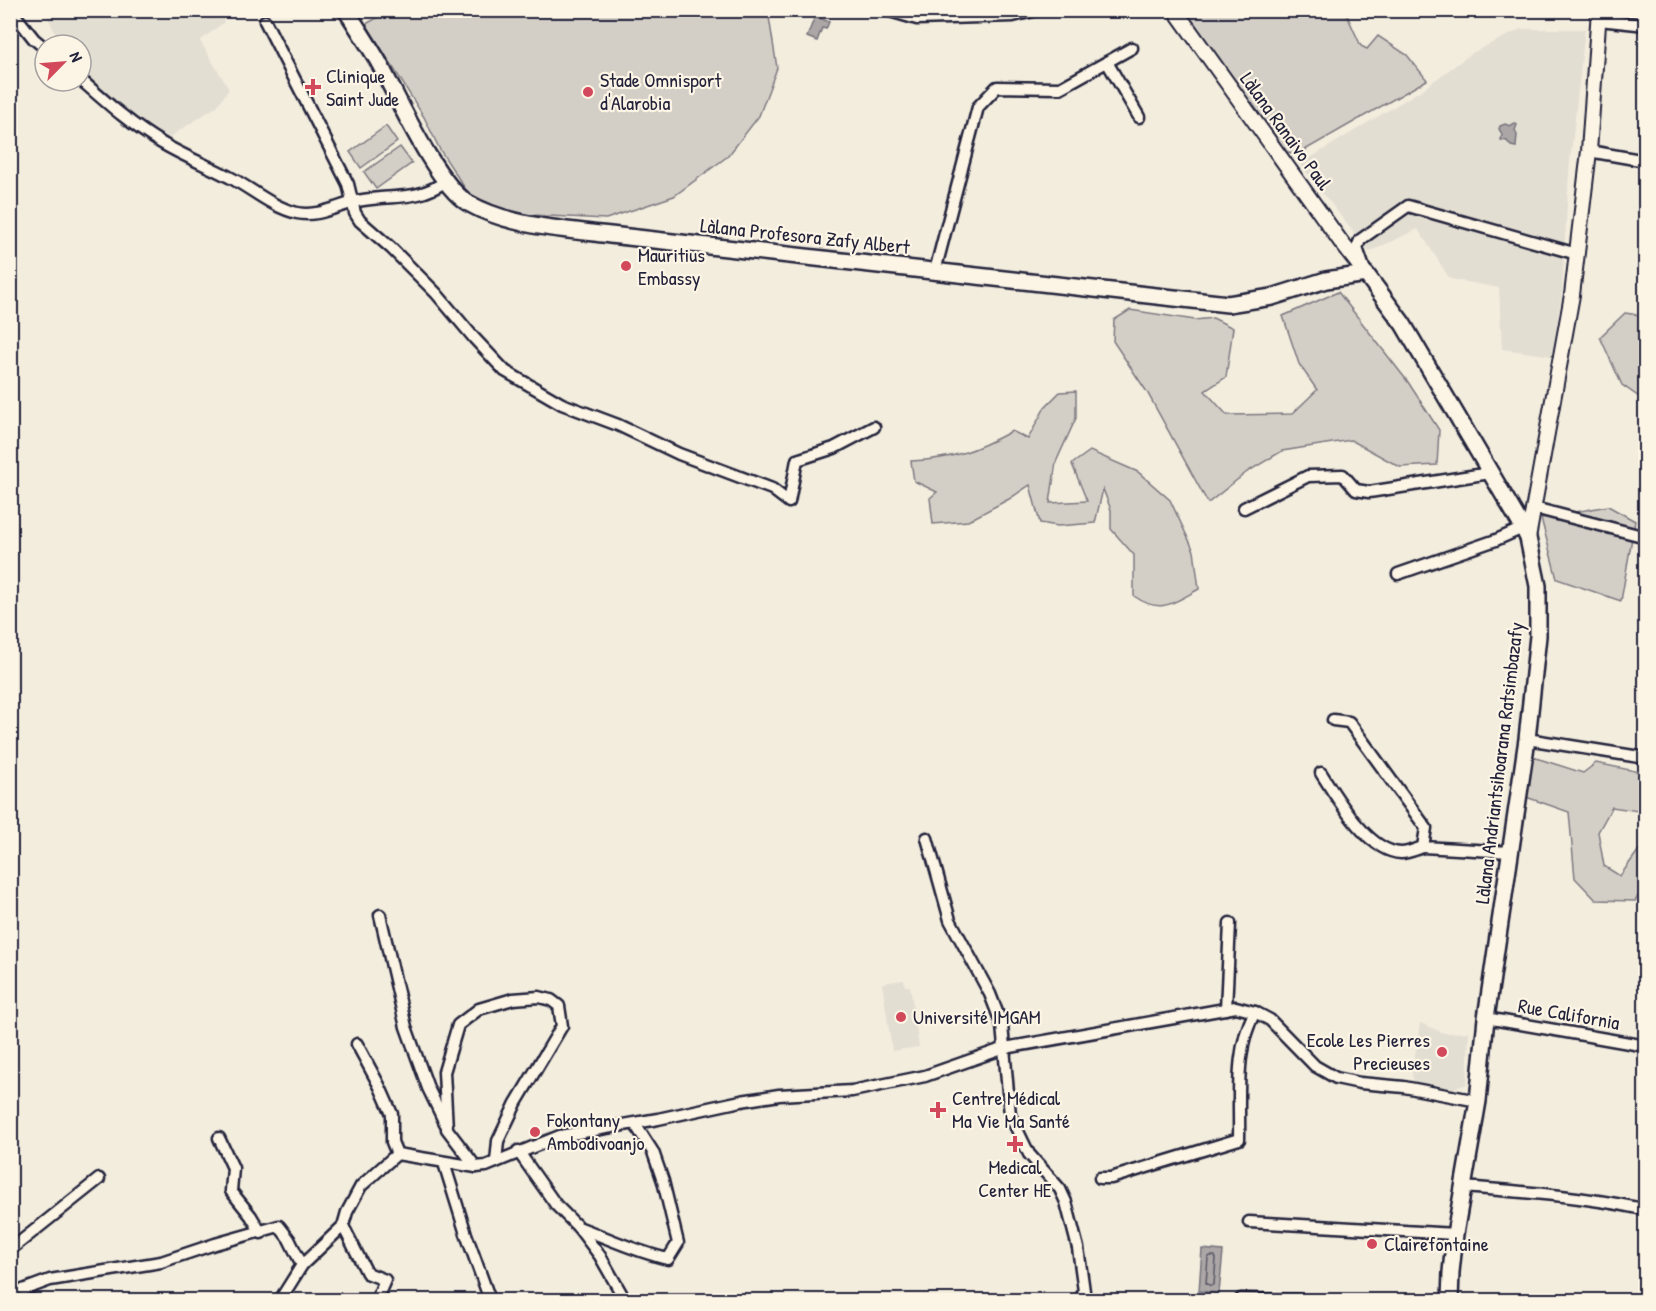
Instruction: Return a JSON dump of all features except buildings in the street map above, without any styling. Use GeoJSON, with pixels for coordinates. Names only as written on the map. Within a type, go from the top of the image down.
{"type":"FeatureCollection","features":[{"type":"Feature","properties":{"kind":"main road","name":"Làlana Profesora Zafy Albert"},"geometry":{"type":"LineString","coordinates":[[346,10],[376,59],[429,156],[446,181],[466,202],[491,214],[543,226],[1228,304],[1272,297],[1326,280],[1366,274]]}},
{"type":"Feature","properties":{"kind":"main road","name":"Làlana Andriantsihoarana Ratsimbazafy"},"geometry":{"type":"LineString","coordinates":[[1366,274],[1402,324],[1525,533],[1538,586],[1538,636],[1527,739],[1486,1018],[1478,1101],[1455,1234],[1450,1300]]}},
{"type":"Feature","properties":{"kind":"street"},"geometry":{"type":"LineString","coordinates":[[11,10],[33,38]]}},
{"type":"Feature","properties":{"kind":"street"},"geometry":{"type":"LineString","coordinates":[[886,10],[917,19],[1013,16],[1037,10]]}},
{"type":"Feature","properties":{"kind":"street","name":"Làlana Ranaivo Paul"},"geometry":{"type":"LineString","coordinates":[[1175,10],[1366,274]]}},
{"type":"Feature","properties":{"kind":"street"},"geometry":{"type":"LineString","coordinates":[[1398,574],[1496,540],[1525,533],[1534,508],[1572,295],[1589,151],[1599,15],[1646,25]]}},
{"type":"Feature","properties":{"kind":"street"},"geometry":{"type":"LineString","coordinates":[[266,21],[348,184],[352,203],[360,221],[436,293],[474,339],[505,371],[562,404],[618,425],[679,454],[772,489],[789,502],[797,460],[834,448],[874,427]]}},
{"type":"Feature","properties":{"kind":"street"},"geometry":{"type":"LineString","coordinates":[[935,271],[978,107],[997,87],[1060,88],[1132,48]]}},
{"type":"Feature","properties":{"kind":"street"},"geometry":{"type":"LineString","coordinates":[[1107,62],[1139,117]]}},
{"type":"Feature","properties":{"kind":"street"},"geometry":{"type":"LineString","coordinates":[[93,91],[119,115],[159,141],[231,178],[271,202],[298,214],[325,212],[362,200],[414,196],[432,191],[446,181]]}},
{"type":"Feature","properties":{"kind":"street"},"geometry":{"type":"LineString","coordinates":[[1589,151],[1646,161]]}},
{"type":"Feature","properties":{"kind":"street"},"geometry":{"type":"LineString","coordinates":[[1366,274],[1357,248],[1360,240],[1408,206],[1577,254]]}},
{"type":"Feature","properties":{"kind":"street"},"geometry":{"type":"LineString","coordinates":[[1244,508],[1308,476],[1343,475],[1356,490],[1369,492],[1490,473]]}},
{"type":"Feature","properties":{"kind":"street"},"geometry":{"type":"LineString","coordinates":[[1534,508],[1646,537]]}},
{"type":"Feature","properties":{"kind":"street"},"geometry":{"type":"LineString","coordinates":[[1333,720],[1349,722],[1426,828],[1424,847]]}},
{"type":"Feature","properties":{"kind":"street"},"geometry":{"type":"LineString","coordinates":[[1527,739],[1646,758]]}},
{"type":"Feature","properties":{"kind":"street"},"geometry":{"type":"LineString","coordinates":[[1321,773],[1359,827],[1386,850],[1402,853],[1424,847],[1510,852]]}},
{"type":"Feature","properties":{"kind":"street"},"geometry":{"type":"LineString","coordinates":[[927,838],[950,920],[990,994],[1002,1025],[1010,1114],[1029,1154],[1060,1189],[1066,1202],[1078,1248],[1084,1291],[1080,1300]]}},
{"type":"Feature","properties":{"kind":"street"},"geometry":{"type":"LineString","coordinates":[[380,915],[406,1027],[428,1088],[447,1129],[476,1167]]}},
{"type":"Feature","properties":{"kind":"street"},"geometry":{"type":"LineString","coordinates":[[1227,1009],[1230,923]]}},
{"type":"Feature","properties":{"kind":"street"},"geometry":{"type":"LineString","coordinates":[[447,1129],[444,1072],[458,1024],[479,1009],[492,1004],[525,997],[551,1000],[559,1006],[562,1026],[516,1103],[498,1141],[496,1162]]}},
{"type":"Feature","properties":{"kind":"street"},"geometry":{"type":"LineString","coordinates":[[397,1154],[476,1167],[496,1162],[560,1137],[741,1101],[779,1095],[852,1090],[926,1076],[1005,1048],[1236,1007],[1255,1012],[1270,1020],[1315,1066],[1336,1077],[1360,1083],[1404,1087],[1478,1101]]}},
{"type":"Feature","properties":{"kind":"street"},"geometry":{"type":"LineString","coordinates":[[1100,1178],[1111,1178],[1239,1139],[1240,1062],[1247,1026],[1255,1012]]}},
{"type":"Feature","properties":{"kind":"street","name":"Rue California"},"geometry":{"type":"LineString","coordinates":[[1486,1018],[1646,1046]]}},
{"type":"Feature","properties":{"kind":"street"},"geometry":{"type":"LineString","coordinates":[[357,1044],[392,1114],[392,1142],[397,1154]]}},
{"type":"Feature","properties":{"kind":"street"},"geometry":{"type":"LineString","coordinates":[[578,1227],[642,1253],[668,1259],[678,1243],[663,1181],[653,1152],[634,1124]]}},
{"type":"Feature","properties":{"kind":"street"},"geometry":{"type":"LineString","coordinates":[[219,1138],[233,1168],[231,1191],[261,1233]]}},
{"type":"Feature","properties":{"kind":"street"},"geometry":{"type":"LineString","coordinates":[[518,1152],[556,1205],[578,1227],[600,1256],[625,1300]]}},
{"type":"Feature","properties":{"kind":"street"},"geometry":{"type":"LineString","coordinates":[[280,1300],[302,1265],[343,1226],[347,1212],[361,1186],[397,1154]]}},
{"type":"Feature","properties":{"kind":"street"},"geometry":{"type":"LineString","coordinates":[[444,1163],[490,1300]]}},
{"type":"Feature","properties":{"kind":"street"},"geometry":{"type":"LineString","coordinates":[[10,1250],[99,1179]]}},
{"type":"Feature","properties":{"kind":"street"},"geometry":{"type":"LineString","coordinates":[[1464,1187],[1557,1194],[1638,1208]]}},
{"type":"Feature","properties":{"kind":"street"},"geometry":{"type":"LineString","coordinates":[[1249,1222],[1455,1234]]}},
{"type":"Feature","properties":{"kind":"street"},"geometry":{"type":"LineString","coordinates":[[23,1290],[50,1280],[161,1262],[279,1226],[289,1239],[302,1265]]}},
{"type":"Feature","properties":{"kind":"street"},"geometry":{"type":"LineString","coordinates":[[343,1226],[367,1273],[385,1280],[378,1296],[380,1300]]}},
{"type":"Feature","properties":{"kind":"street"},"geometry":{"type":"LineString","coordinates":[[1241,1299],[1299,1300]]}},
{"type":"Feature","properties":{"kind":"shaded area","name":"Stade Omnisport d'Alarobia"},"geometry":{"type":"Polygon","coordinates":[[[391,10],[768,11],[777,68],[759,116],[728,156],[674,196],[606,219],[512,214],[470,196],[440,150],[424,117],[366,24],[391,10]]]}},
{"type":"Feature","properties":{"kind":"shaded area"},"geometry":{"type":"Polygon","coordinates":[[[45,11],[229,11],[222,15],[224,22],[200,41],[229,89],[217,106],[167,139],[153,132],[93,81],[93,33],[55,33],[45,11]]]}},
{"type":"Feature","properties":{"kind":"shaded area"},"geometry":{"type":"Polygon","coordinates":[[[1180,11],[1345,11],[1361,46],[1367,49],[1378,36],[1407,55],[1427,80],[1298,154],[1287,152],[1266,131],[1180,11]]]}},
{"type":"Feature","properties":{"kind":"shaded area"},"geometry":{"type":"Polygon","coordinates":[[[1521,29],[1585,29],[1569,172],[1562,291],[1552,356],[1502,349],[1499,288],[1450,279],[1418,229],[1369,252],[1300,164],[1423,89],[1472,53],[1521,29]]]}},
{"type":"Feature","properties":{"kind":"shaded area"},"geometry":{"type":"Polygon","coordinates":[[[386,126],[397,142],[361,168],[350,152],[386,126]]]}},
{"type":"Feature","properties":{"kind":"shaded area"},"geometry":{"type":"Polygon","coordinates":[[[400,147],[412,163],[376,189],[364,172],[400,147]]]}},
{"type":"Feature","properties":{"kind":"shaded area"},"geometry":{"type":"Polygon","coordinates":[[[1338,292],[1408,382],[1439,430],[1437,465],[1400,467],[1351,440],[1282,451],[1247,472],[1208,503],[1147,392],[1113,341],[1114,320],[1130,310],[1195,320],[1213,318],[1233,328],[1226,377],[1205,391],[1227,415],[1292,414],[1317,390],[1299,364],[1283,316],[1338,292]]]}},
{"type":"Feature","properties":{"kind":"shaded area"},"geometry":{"type":"Polygon","coordinates":[[[1625,313],[1645,316],[1645,401],[1622,385],[1600,337],[1625,313]]]}},
{"type":"Feature","properties":{"kind":"shaded area"},"geometry":{"type":"Polygon","coordinates":[[[1076,391],[1076,418],[1056,462],[1050,503],[1087,501],[1072,464],[1090,451],[1138,472],[1170,500],[1194,551],[1199,589],[1174,602],[1160,606],[1143,602],[1134,596],[1134,555],[1111,529],[1111,510],[1103,489],[1095,523],[1058,526],[1040,523],[1030,485],[968,521],[933,524],[930,498],[937,492],[914,481],[911,461],[963,453],[1012,431],[1028,439],[1045,407],[1060,392],[1076,391]]]}},
{"type":"Feature","properties":{"kind":"shaded area"},"geometry":{"type":"Polygon","coordinates":[[[1608,506],[1635,521],[1621,601],[1557,579],[1541,518],[1608,506]]]}},
{"type":"Feature","properties":{"kind":"shaded area"},"geometry":{"type":"Polygon","coordinates":[[[1533,757],[1583,773],[1596,763],[1645,773],[1645,812],[1612,807],[1598,832],[1604,866],[1620,876],[1641,847],[1645,846],[1645,886],[1635,901],[1596,900],[1575,878],[1569,812],[1526,797],[1533,757]]]}},
{"type":"Feature","properties":{"kind":"shaded area","name":"Université IMGAM"},"geometry":{"type":"Polygon","coordinates":[[[904,980],[905,986],[910,986],[919,1047],[892,1051],[882,983],[904,980]]]}},
{"type":"Feature","properties":{"kind":"shaded area","name":"Ecole Les Pierres Precieuses"},"geometry":{"type":"Polygon","coordinates":[[[1420,1023],[1444,1033],[1469,1032],[1467,1084],[1449,1090],[1414,1085],[1412,1073],[1420,1023]]]}},
{"type":"Feature","properties":{"kind":"water"},"geometry":{"type":"Polygon","coordinates":[[[815,16],[829,22],[826,29],[822,28],[817,41],[807,37],[815,16]]]}},
{"type":"Feature","properties":{"kind":"water"},"geometry":{"type":"Polygon","coordinates":[[[1515,123],[1517,125],[1516,147],[1501,140],[1502,134],[1499,129],[1505,124],[1510,126],[1515,123]]]}},
{"type":"Feature","properties":{"kind":"water"},"geometry":{"type":"Polygon","coordinates":[[[1202,1249],[1223,1251],[1219,1293],[1199,1291],[1202,1249]]]}},
{"type":"Feature","properties":{"kind":"place","name":"Clinique Saint Jude"},"geometry":{"type":"Point","coordinates":[313,87]}},
{"type":"Feature","properties":{"kind":"place","name":"Stade Omnisport d'Alarobia"},"geometry":{"type":"Point","coordinates":[588,92]}},
{"type":"Feature","properties":{"kind":"place","name":"Mauritius Embassy"},"geometry":{"type":"Point","coordinates":[626,266]}},
{"type":"Feature","properties":{"kind":"place","name":"Université IMGAM"},"geometry":{"type":"Point","coordinates":[901,1017]}},
{"type":"Feature","properties":{"kind":"place","name":"Ecole Les Pierres Precieuses"},"geometry":{"type":"Point","coordinates":[1442,1052]}},
{"type":"Feature","properties":{"kind":"place","name":"Centre Médical Ma Vie Ma Santé"},"geometry":{"type":"Point","coordinates":[938,1110]}},
{"type":"Feature","properties":{"kind":"place","name":"Fokontany Ambodivoanjo"},"geometry":{"type":"Point","coordinates":[535,1132]}},
{"type":"Feature","properties":{"kind":"place","name":"Medical Center HE"},"geometry":{"type":"Point","coordinates":[1015,1144]}},
{"type":"Feature","properties":{"kind":"place","name":"Clairefontaine"},"geometry":{"type":"Point","coordinates":[1372,1244]}}]}
